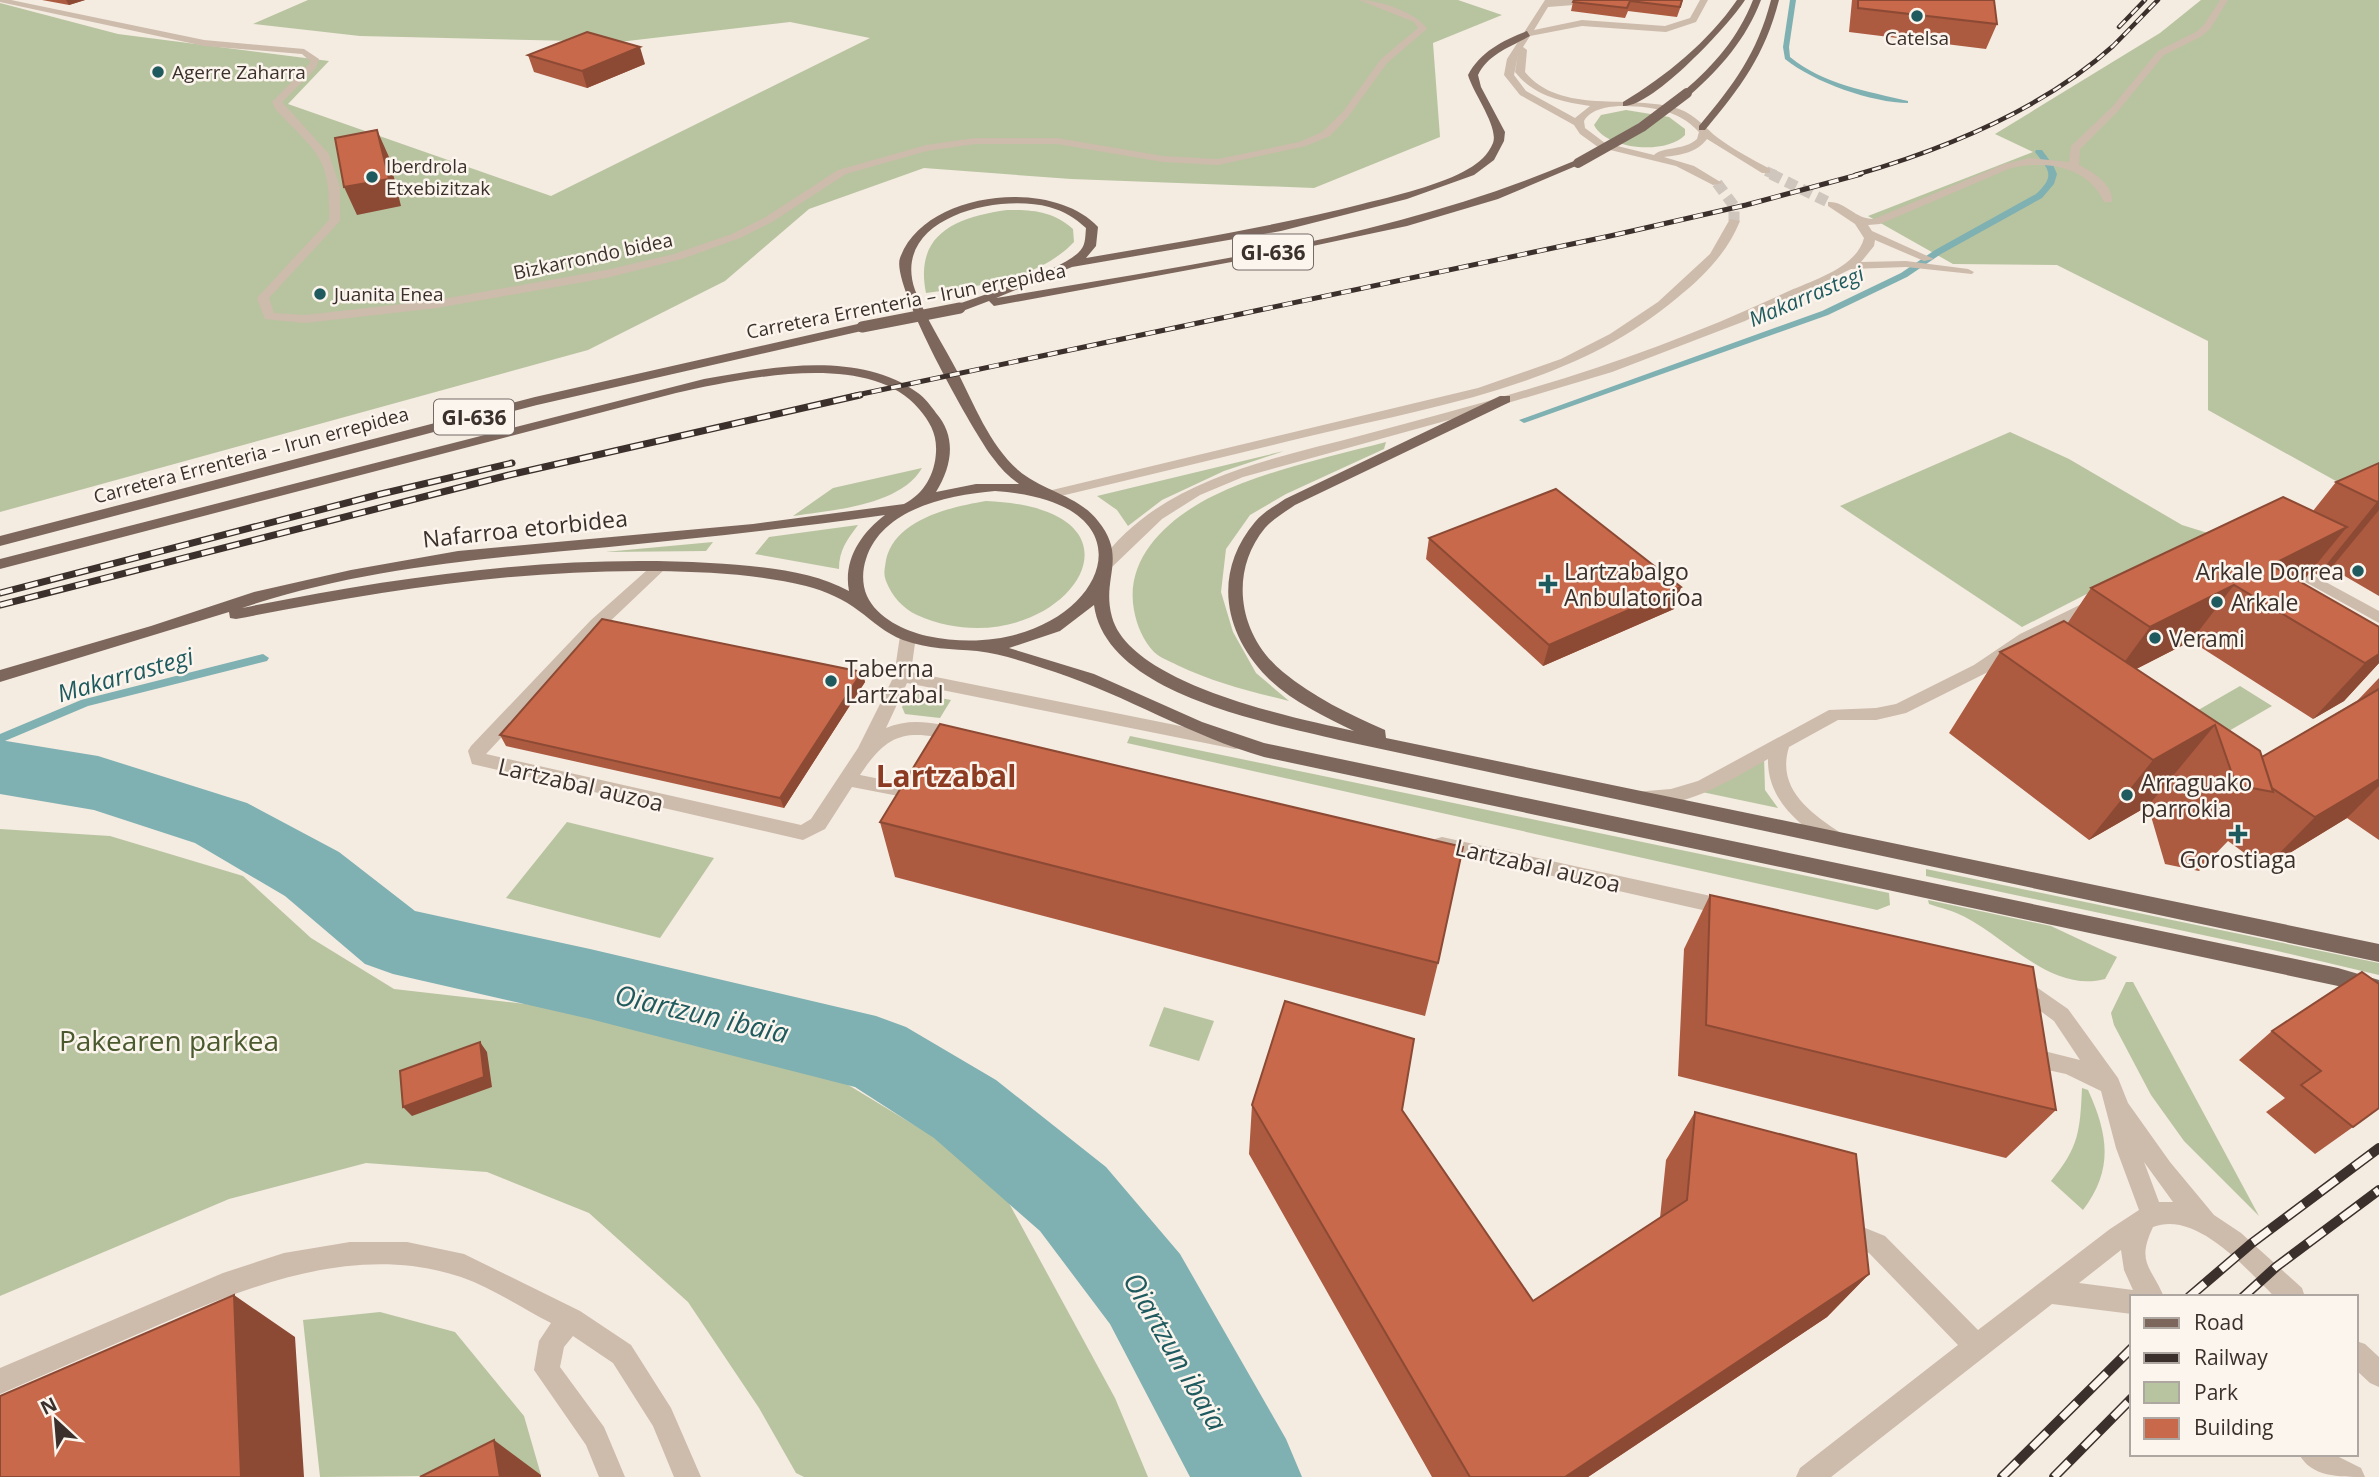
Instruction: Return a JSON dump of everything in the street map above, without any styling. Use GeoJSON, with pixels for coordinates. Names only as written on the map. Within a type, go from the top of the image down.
{"type":"FeatureCollection","features":[{"type":"Feature","properties":{"kind":"main road"},"geometry":{"type":"LineString","coordinates":[[1626,104],[1651,90],[1677,67],[1729,16],[1741,0]]}},
{"type":"Feature","properties":{"kind":"main road","name":"Carretera Errenteria – Irun errepidea"},"geometry":{"type":"LineString","coordinates":[[0,541],[535,401],[862,327],[1370,232],[1444,213],[1510,192],[1578,163],[1642,127],[1687,93],[1728,55],[1750,20],[1757,0]]}},
{"type":"Feature","properties":{"kind":"main road"},"geometry":{"type":"LineString","coordinates":[[1703,130],[1750,71],[1767,36],[1775,0]]}},
{"type":"Feature","properties":{"kind":"main road"},"geometry":{"type":"LineString","coordinates":[[960,309],[1069,265],[1315,220],[1426,190],[1470,173],[1490,158],[1499,141],[1500,132],[1474,80],[1475,68],[1488,55],[1526,36]]}},
{"type":"Feature","properties":{"kind":"main road"},"geometry":{"type":"LineString","coordinates":[[1069,265],[1090,246],[1092,227],[1086,218],[1071,209],[1036,201],[993,202],[944,216],[915,239],[905,260],[905,277],[914,303],[976,419],[1007,467],[1044,493],[1074,507],[1094,523],[1105,543],[1106,565],[1101,583],[1102,612],[1114,639],[1125,652],[1154,674],[1253,710],[1339,734],[2379,953]]}},
{"type":"Feature","properties":{"kind":"main road"},"geometry":{"type":"LineString","coordinates":[[0,564],[675,389],[735,376],[794,369],[833,370],[867,375],[894,385],[931,411],[943,433],[945,458],[936,482],[924,499]]}},
{"type":"Feature","properties":{"kind":"main road"},"geometry":{"type":"LineString","coordinates":[[1435,754],[1387,739],[1292,688],[1256,653],[1245,635],[1237,617],[1233,583],[1238,561],[1262,523],[1290,502],[1505,399]]}},
{"type":"Feature","properties":{"kind":"main road"},"geometry":{"type":"LineString","coordinates":[[1044,493],[995,486],[947,492],[905,508],[877,530],[859,555],[855,582],[867,608],[884,624],[908,636],[953,646],[979,646],[1031,636],[1055,626],[1075,613],[1101,583]]}},
{"type":"Feature","properties":{"kind":"main road","name":"Nafarroa etorbidea"},"geometry":{"type":"LineString","coordinates":[[0,676],[157,630],[260,596],[351,575],[458,556],[753,529],[905,508]]}},
{"type":"Feature","properties":{"kind":"main road","name":"Nafarroa etorbidea"},"geometry":{"type":"LineString","coordinates":[[157,630],[334,594],[456,576],[551,568],[660,566],[729,569],[775,575],[831,588],[867,608]]}},
{"type":"Feature","properties":{"kind":"main road"},"geometry":{"type":"LineString","coordinates":[[979,646],[1043,661],[1236,743],[1924,887],[2338,977],[2379,989]]}},
{"type":"Feature","properties":{"kind":"street","name":"Bizkarrondo bidea"},"geometry":{"type":"LineString","coordinates":[[0,0],[158,35],[204,43],[304,52],[313,57],[316,61],[313,66],[277,102],[279,108],[324,154],[335,187],[334,221],[263,298],[269,316],[305,319],[437,304],[606,274],[678,257],[736,236],[768,220],[842,172],[926,148],[975,141],[1057,141],[1163,159],[1219,162],[1302,144],[1325,134],[1384,61],[1423,29],[1417,20],[1363,0]]}},
{"type":"Feature","properties":{"kind":"street"},"geometry":{"type":"LineString","coordinates":[[1573,0],[1571,3],[1548,3],[1509,64],[1511,81],[1531,99],[1578,123],[1586,136],[1596,142],[1675,162],[1717,183]]}},
{"type":"Feature","properties":{"kind":"street"},"geometry":{"type":"LineString","coordinates":[[1526,36],[1582,23],[1665,29],[1693,20],[1703,0]]}},
{"type":"Feature","properties":{"kind":"street"},"geometry":{"type":"LineString","coordinates":[[2074,166],[2075,148],[2115,109],[2161,53],[2199,34],[2207,27],[2224,0]]}},
{"type":"Feature","properties":{"kind":"street"},"geometry":{"type":"LineString","coordinates":[[1526,36],[1520,66],[1524,77],[1530,83],[1563,97],[1672,110],[1695,121],[1703,130],[1766,170]]}},
{"type":"Feature","properties":{"kind":"street"},"geometry":{"type":"LineString","coordinates":[[1578,123],[1587,111],[1612,104]]}},
{"type":"Feature","properties":{"kind":"street"},"geometry":{"type":"LineString","coordinates":[[1642,153],[1681,152],[1695,147],[1703,140],[1703,130]]}},
{"type":"Feature","properties":{"kind":"street"},"geometry":{"type":"LineString","coordinates":[[1864,228],[2001,168],[2031,161],[2074,166],[2101,185],[2108,200]]}},
{"type":"Feature","properties":{"kind":"street"},"geometry":{"type":"LineString","coordinates":[[1832,204],[1910,259],[1849,266]]}},
{"type":"Feature","properties":{"kind":"street"},"geometry":{"type":"LineString","coordinates":[[1044,493],[1482,391],[1559,365],[1609,341],[1670,299],[1711,260],[1730,233],[1734,221]]}},
{"type":"Feature","properties":{"kind":"street"},"geometry":{"type":"LineString","coordinates":[[1106,565],[1145,523],[1213,483],[1262,466],[1505,399],[1674,345],[1775,304],[1849,266],[1866,251],[1870,243],[1864,228]]}},
{"type":"Feature","properties":{"kind":"street"},"geometry":{"type":"LineString","coordinates":[[2273,558],[2379,618]]}},
{"type":"Feature","properties":{"kind":"street","name":"Lartzabal auzoa"},"geometry":{"type":"LineString","coordinates":[[660,566],[597,624],[486,741],[477,751],[478,760],[803,833],[818,824],[866,751],[902,676],[908,636]]}},
{"type":"Feature","properties":{"kind":"street"},"geometry":{"type":"LineString","coordinates":[[1633,796],[1671,796],[1689,792],[1835,714],[1876,714],[1900,709],[1980,669],[2026,638],[2110,595]]}},
{"type":"Feature","properties":{"kind":"street"},"geometry":{"type":"LineString","coordinates":[[1980,669],[1992,666],[2016,669]]}},
{"type":"Feature","properties":{"kind":"street"},"geometry":{"type":"LineString","coordinates":[[902,676],[1236,743]]}},
{"type":"Feature","properties":{"kind":"street","name":"Lartzabal auzoa"},"geometry":{"type":"LineString","coordinates":[[866,751],[880,737],[899,727],[921,728],[975,739]]}},
{"type":"Feature","properties":{"kind":"street"},"geometry":{"type":"LineString","coordinates":[[1782,742],[1776,754],[1775,768],[1786,798],[1815,827],[1834,838]]}},
{"type":"Feature","properties":{"kind":"street"},"geometry":{"type":"LineString","coordinates":[[848,779],[914,792]]}},
{"type":"Feature","properties":{"kind":"street","name":"Lartzabal auzoa"},"geometry":{"type":"LineString","coordinates":[[1420,839],[1744,911]]}},
{"type":"Feature","properties":{"kind":"street"},"geometry":{"type":"LineString","coordinates":[[1998,973],[2011,978],[2061,1015],[2162,1170],[2205,1222],[2227,1237],[2291,1295]]}},
{"type":"Feature","properties":{"kind":"street"},"geometry":{"type":"LineString","coordinates":[[2014,1054],[2068,1065],[2113,1093],[2149,1218]]}},
{"type":"Feature","properties":{"kind":"street"},"geometry":{"type":"LineString","coordinates":[[1809,1477],[2038,1298],[2149,1218],[2160,1213],[2183,1215],[2205,1222]]}},
{"type":"Feature","properties":{"kind":"street"},"geometry":{"type":"LineString","coordinates":[[2149,1218],[2133,1236],[2132,1259],[2142,1284],[2150,1295]]}},
{"type":"Feature","properties":{"kind":"street"},"geometry":{"type":"LineString","coordinates":[[1832,1227],[1877,1244],[1976,1346]]}},
{"type":"Feature","properties":{"kind":"street"},"geometry":{"type":"LineString","coordinates":[[0,1381],[223,1285],[284,1265],[350,1254],[407,1254],[464,1266],[571,1320],[622,1354],[662,1417],[688,1477]]}},
{"type":"Feature","properties":{"kind":"street"},"geometry":{"type":"LineString","coordinates":[[2038,1298],[2130,1302]]}},
{"type":"Feature","properties":{"kind":"street"},"geometry":{"type":"LineString","coordinates":[[571,1320],[552,1341],[548,1370],[595,1436],[612,1477]]}},
{"type":"Feature","properties":{"kind":"street"},"geometry":{"type":"LineString","coordinates":[[2358,1355],[2379,1374]]}},
{"type":"Feature","properties":{"kind":"street"},"geometry":{"type":"LineString","coordinates":[[2314,1456],[2322,1463],[2352,1477]]}},
{"type":"Feature","properties":{"kind":"green space"},"geometry":{"type":"Polygon","coordinates":[[[308,0],[1458,0],[1502,15],[1433,43],[1440,137],[1314,188],[1071,179],[924,168],[809,209],[725,281],[588,350],[0,512],[0,3],[118,34],[329,61],[288,104],[551,196],[870,38],[790,22],[619,42],[360,36],[253,24],[308,0]]]}},
{"type":"Feature","properties":{"kind":"green space"},"geometry":{"type":"Polygon","coordinates":[[[2201,0],[2379,0],[2379,505],[2208,410],[2208,341],[2057,265],[1953,264],[1868,216],[2033,152],[1995,134],[2160,33],[2201,0]]]}},
{"type":"Feature","properties":{"kind":"green space"},"geometry":{"type":"Polygon","coordinates":[[[1626,110],[1669,117],[1685,129],[1685,135],[1665,145],[1637,147],[1611,140],[1594,125],[1601,115],[1626,110]]]}},
{"type":"Feature","properties":{"kind":"green space"},"geometry":{"type":"Polygon","coordinates":[[[1007,210],[1034,211],[1058,218],[1073,229],[1074,242],[1059,255],[1025,273],[985,284],[926,293],[926,256],[943,232],[971,218],[1007,210]]]}},
{"type":"Feature","properties":{"kind":"green space"},"geometry":{"type":"Polygon","coordinates":[[[2010,432],[2069,459],[2182,525],[2211,534],[2200,536],[2022,627],[1840,506],[2010,432]]]}},
{"type":"Feature","properties":{"kind":"green space"},"geometry":{"type":"Polygon","coordinates":[[[1386,442],[1384,449],[1286,494],[1250,515],[1226,549],[1221,592],[1233,632],[1256,673],[1289,701],[1205,677],[1154,652],[1139,627],[1134,610],[1133,591],[1143,556],[1166,527],[1197,505],[1234,487],[1298,465],[1386,442]]]}},
{"type":"Feature","properties":{"kind":"green space"},"geometry":{"type":"Polygon","coordinates":[[[1284,451],[1224,471],[1162,500],[1128,526],[1117,510],[1097,496],[1284,451]]]}},
{"type":"Feature","properties":{"kind":"green space"},"geometry":{"type":"Polygon","coordinates":[[[922,468],[912,481],[882,498],[845,508],[793,516],[833,488],[922,468]]]}},
{"type":"Feature","properties":{"kind":"green space"},"geometry":{"type":"Polygon","coordinates":[[[986,501],[1044,511],[1076,531],[1085,556],[1074,584],[1049,607],[1012,624],[967,628],[917,615],[907,609],[894,597],[885,578],[884,570],[891,546],[901,534],[926,517],[986,501]]]}},
{"type":"Feature","properties":{"kind":"green space"},"geometry":{"type":"Polygon","coordinates":[[[858,525],[842,551],[839,569],[755,554],[769,537],[858,525]]]}},
{"type":"Feature","properties":{"kind":"green space"},"geometry":{"type":"Polygon","coordinates":[[[713,542],[706,551],[605,552],[713,542]]]}},
{"type":"Feature","properties":{"kind":"green space"},"geometry":{"type":"Polygon","coordinates":[[[2240,686],[2272,706],[2177,761],[2174,724],[2240,686]]]}},
{"type":"Feature","properties":{"kind":"green space"},"geometry":{"type":"Polygon","coordinates":[[[909,692],[951,700],[940,718],[905,714],[902,707],[909,692]]]}},
{"type":"Feature","properties":{"kind":"green space"},"geometry":{"type":"Polygon","coordinates":[[[1130,736],[1889,893],[1890,905],[1877,910],[1127,743],[1130,736]]]}},
{"type":"Feature","properties":{"kind":"green space"},"geometry":{"type":"Polygon","coordinates":[[[1764,756],[1765,790],[1778,808],[1702,792],[1764,756]]]}},
{"type":"Feature","properties":{"kind":"green space"},"geometry":{"type":"Polygon","coordinates":[[[567,822],[714,858],[660,938],[506,898],[567,822]]]}},
{"type":"Feature","properties":{"kind":"green space","name":"Pakearen parkea"},"geometry":{"type":"Polygon","coordinates":[[[0,829],[110,836],[243,876],[311,938],[394,989],[543,1006],[662,1029],[835,1077],[992,1172],[1115,1398],[1148,1477],[804,1477],[796,1473],[759,1408],[688,1302],[589,1213],[487,1172],[366,1163],[229,1199],[0,1296],[0,829]]]}},
{"type":"Feature","properties":{"kind":"green space"},"geometry":{"type":"Polygon","coordinates":[[[1926,869],[2379,963],[2379,975],[1926,876],[1926,869]]]}},
{"type":"Feature","properties":{"kind":"green space"},"geometry":{"type":"Polygon","coordinates":[[[1928,900],[2051,926],[2117,957],[2105,979],[2086,981],[2067,978],[2031,962],[1965,917],[1929,904],[1928,900]]]}},
{"type":"Feature","properties":{"kind":"green space"},"geometry":{"type":"Polygon","coordinates":[[[2126,982],[2133,982],[2259,1216],[2184,1141],[2151,1095],[2114,1025],[2111,1013],[2126,982]]]}},
{"type":"Feature","properties":{"kind":"green space"},"geometry":{"type":"Polygon","coordinates":[[[1164,1007],[1214,1021],[1199,1061],[1149,1046],[1164,1007]]]}},
{"type":"Feature","properties":{"kind":"green space"},"geometry":{"type":"Polygon","coordinates":[[[2082,1088],[2088,1090],[2095,1106],[2105,1151],[2100,1180],[2083,1210],[2051,1181],[2073,1148],[2080,1116],[2082,1088]]]}},
{"type":"Feature","properties":{"kind":"green space"},"geometry":{"type":"Polygon","coordinates":[[[380,1312],[455,1332],[524,1416],[541,1475],[320,1477],[303,1320],[380,1312]]]}},
{"type":"Feature","properties":{"kind":"building"},"geometry":{"type":"Polygon","coordinates":[[[1682,0],[1680,7],[1630,1],[1627,8],[1573,2],[1682,0]]]}},
{"type":"Feature","properties":{"kind":"building"},"geometry":{"type":"Polygon","coordinates":[[[1858,0],[1994,0],[1997,24],[1858,8],[1858,0]]]}},
{"type":"Feature","properties":{"kind":"building"},"geometry":{"type":"Polygon","coordinates":[[[587,32],[640,47],[582,71],[528,55],[587,32]]]}},
{"type":"Feature","properties":{"kind":"building"},"geometry":{"type":"Polygon","coordinates":[[[377,130],[389,179],[344,187],[335,138],[377,130]]]}},
{"type":"Feature","properties":{"kind":"building"},"geometry":{"type":"Polygon","coordinates":[[[2379,463],[2377,502],[2336,482],[2379,463]]]}},
{"type":"Feature","properties":{"kind":"building","name":"Lartzabalgo Anbulatorioa"},"geometry":{"type":"Polygon","coordinates":[[[1556,489],[1681,587],[1549,645],[1429,538],[1556,489]]]}},
{"type":"Feature","properties":{"kind":"building"},"geometry":{"type":"Polygon","coordinates":[[[2283,497],[2347,527],[2271,565],[2379,627],[2379,654],[2365,663],[2234,585],[2150,627],[2091,588],[2283,497]]]}},
{"type":"Feature","properties":{"kind":"building"},"geometry":{"type":"Polygon","coordinates":[[[602,619],[862,672],[780,798],[500,735],[602,619]]]}},
{"type":"Feature","properties":{"kind":"building"},"geometry":{"type":"Polygon","coordinates":[[[2064,621],[2260,751],[2273,792],[2236,785],[2215,725],[2153,760],[2000,652],[2064,621]]]}},
{"type":"Feature","properties":{"kind":"building"},"geometry":{"type":"Polygon","coordinates":[[[2379,689],[2379,779],[2315,817],[2272,788],[2262,757],[2379,689]]]}},
{"type":"Feature","properties":{"kind":"building"},"geometry":{"type":"Polygon","coordinates":[[[940,724],[1463,847],[1438,963],[880,822],[940,724]]]}},
{"type":"Feature","properties":{"kind":"building"},"geometry":{"type":"Polygon","coordinates":[[[1710,895],[2033,967],[2056,1110],[1706,1025],[1710,895]]]}},
{"type":"Feature","properties":{"kind":"building"},"geometry":{"type":"Polygon","coordinates":[[[2362,972],[2379,984],[2379,1108],[2353,1127],[2301,1085],[2321,1071],[2272,1031],[2362,972]]]}},
{"type":"Feature","properties":{"kind":"building"},"geometry":{"type":"Polygon","coordinates":[[[1285,1001],[1414,1039],[1402,1110],[1533,1301],[1687,1200],[1695,1112],[1856,1154],[1869,1274],[1565,1477],[1470,1477],[1252,1105],[1285,1001]]]}},
{"type":"Feature","properties":{"kind":"building"},"geometry":{"type":"Polygon","coordinates":[[[480,1042],[484,1077],[403,1107],[400,1071],[480,1042]]]}},
{"type":"Feature","properties":{"kind":"building"},"geometry":{"type":"Polygon","coordinates":[[[234,1295],[241,1477],[0,1477],[0,1396],[234,1295]]]}},
{"type":"Feature","properties":{"kind":"building"},"geometry":{"type":"Polygon","coordinates":[[[494,1440],[500,1477],[420,1477],[494,1440]]]}},
{"type":"Feature","properties":{"kind":"waterway","name":"Makarrastegi"},"geometry":{"type":"LineString","coordinates":[[1793,0],[1786,47],[1787,58],[1797,66],[1845,89],[1906,102]]}},
{"type":"Feature","properties":{"kind":"waterway","name":"Makarrastegi"},"geometry":{"type":"LineString","coordinates":[[1524,420],[1825,313],[1904,275],[1938,252],[2039,196],[2053,179],[2052,170],[2039,152]]}},
{"type":"Feature","properties":{"kind":"waterway","name":"Makarrastegi"},"geometry":{"type":"LineString","coordinates":[[0,739],[85,703],[263,658]]}},
{"type":"Feature","properties":{"kind":"waterway","name":"Oiartzun ibaia"},"geometry":{"type":"LineString","coordinates":[[0,767],[98,783],[221,823],[312,874],[393,940],[590,984],[876,1054],[965,1109],[1073,1199],[1145,1289],[1248,1477]]}},
{"type":"Feature","properties":{"kind":"tunnel"},"geometry":{"type":"LineString","coordinates":[[1766,171],[1775,175]]}},
{"type":"Feature","properties":{"kind":"tunnel"},"geometry":{"type":"LineString","coordinates":[[1771,174],[1832,204]]}},
{"type":"Feature","properties":{"kind":"tunnel"},"geometry":{"type":"LineString","coordinates":[[1717,183],[1734,206],[1734,221]]}},
{"type":"Feature","properties":{"kind":"railway"},"geometry":{"type":"LineString","coordinates":[[2119,27],[2145,0]]}},
{"type":"Feature","properties":{"kind":"railway"},"geometry":{"type":"LineString","coordinates":[[1855,175],[1957,140],[2024,108],[2085,69],[2113,46],[2158,0]]}},
{"type":"Feature","properties":{"kind":"railway"},"geometry":{"type":"LineString","coordinates":[[852,396],[1610,236],[1746,205],[1861,174]]}},
{"type":"Feature","properties":{"kind":"railway"},"geometry":{"type":"LineString","coordinates":[[0,605],[509,475],[860,395]]}},
{"type":"Feature","properties":{"kind":"railway"},"geometry":{"type":"LineString","coordinates":[[0,593],[381,494],[512,463]]}},
{"type":"Feature","properties":{"kind":"railway"},"geometry":{"type":"LineString","coordinates":[[2191,1295],[2252,1243],[2379,1148]]}},
{"type":"Feature","properties":{"kind":"railway"},"geometry":{"type":"LineString","coordinates":[[2245,1295],[2276,1267],[2379,1190]]}},
{"type":"Feature","properties":{"kind":"railway"},"geometry":{"type":"LineString","coordinates":[[2002,1477],[2130,1350]]}},
{"type":"Feature","properties":{"kind":"railway"},"geometry":{"type":"LineString","coordinates":[[2054,1477],[2130,1400]]}},
{"type":"Feature","properties":{"kind":"place","name":"Catelsa"},"geometry":{"type":"Point","coordinates":[1917,16]}},
{"type":"Feature","properties":{"kind":"place","name":"Agerre Zaharra"},"geometry":{"type":"Point","coordinates":[158,72]}},
{"type":"Feature","properties":{"kind":"place","name":"Iberdrola Etxebizitzak"},"geometry":{"type":"Point","coordinates":[372,177]}},
{"type":"Feature","properties":{"kind":"place","name":"Juanita Enea"},"geometry":{"type":"Point","coordinates":[320,294]}},
{"type":"Feature","properties":{"kind":"place","name":"Arkale Dorrea"},"geometry":{"type":"Point","coordinates":[2358,571]}},
{"type":"Feature","properties":{"kind":"place","name":"Lartzabalgo Anbulatorioa"},"geometry":{"type":"Point","coordinates":[1548,584]}},
{"type":"Feature","properties":{"kind":"place","name":"Arkale"},"geometry":{"type":"Point","coordinates":[2217,602]}},
{"type":"Feature","properties":{"kind":"place","name":"Verami"},"geometry":{"type":"Point","coordinates":[2155,638]}},
{"type":"Feature","properties":{"kind":"place","name":"Taberna Lartzabal"},"geometry":{"type":"Point","coordinates":[831,681]}},
{"type":"Feature","properties":{"kind":"place","name":"Arraguako parrokia"},"geometry":{"type":"Point","coordinates":[2127,795]}},
{"type":"Feature","properties":{"kind":"place","name":"Gorostiaga"},"geometry":{"type":"Point","coordinates":[2238,834]}},
{"type":"Feature","properties":{"kind":"district","name":"Lartzabal"},"geometry":{"type":"Point","coordinates":[946,775]}}]}
